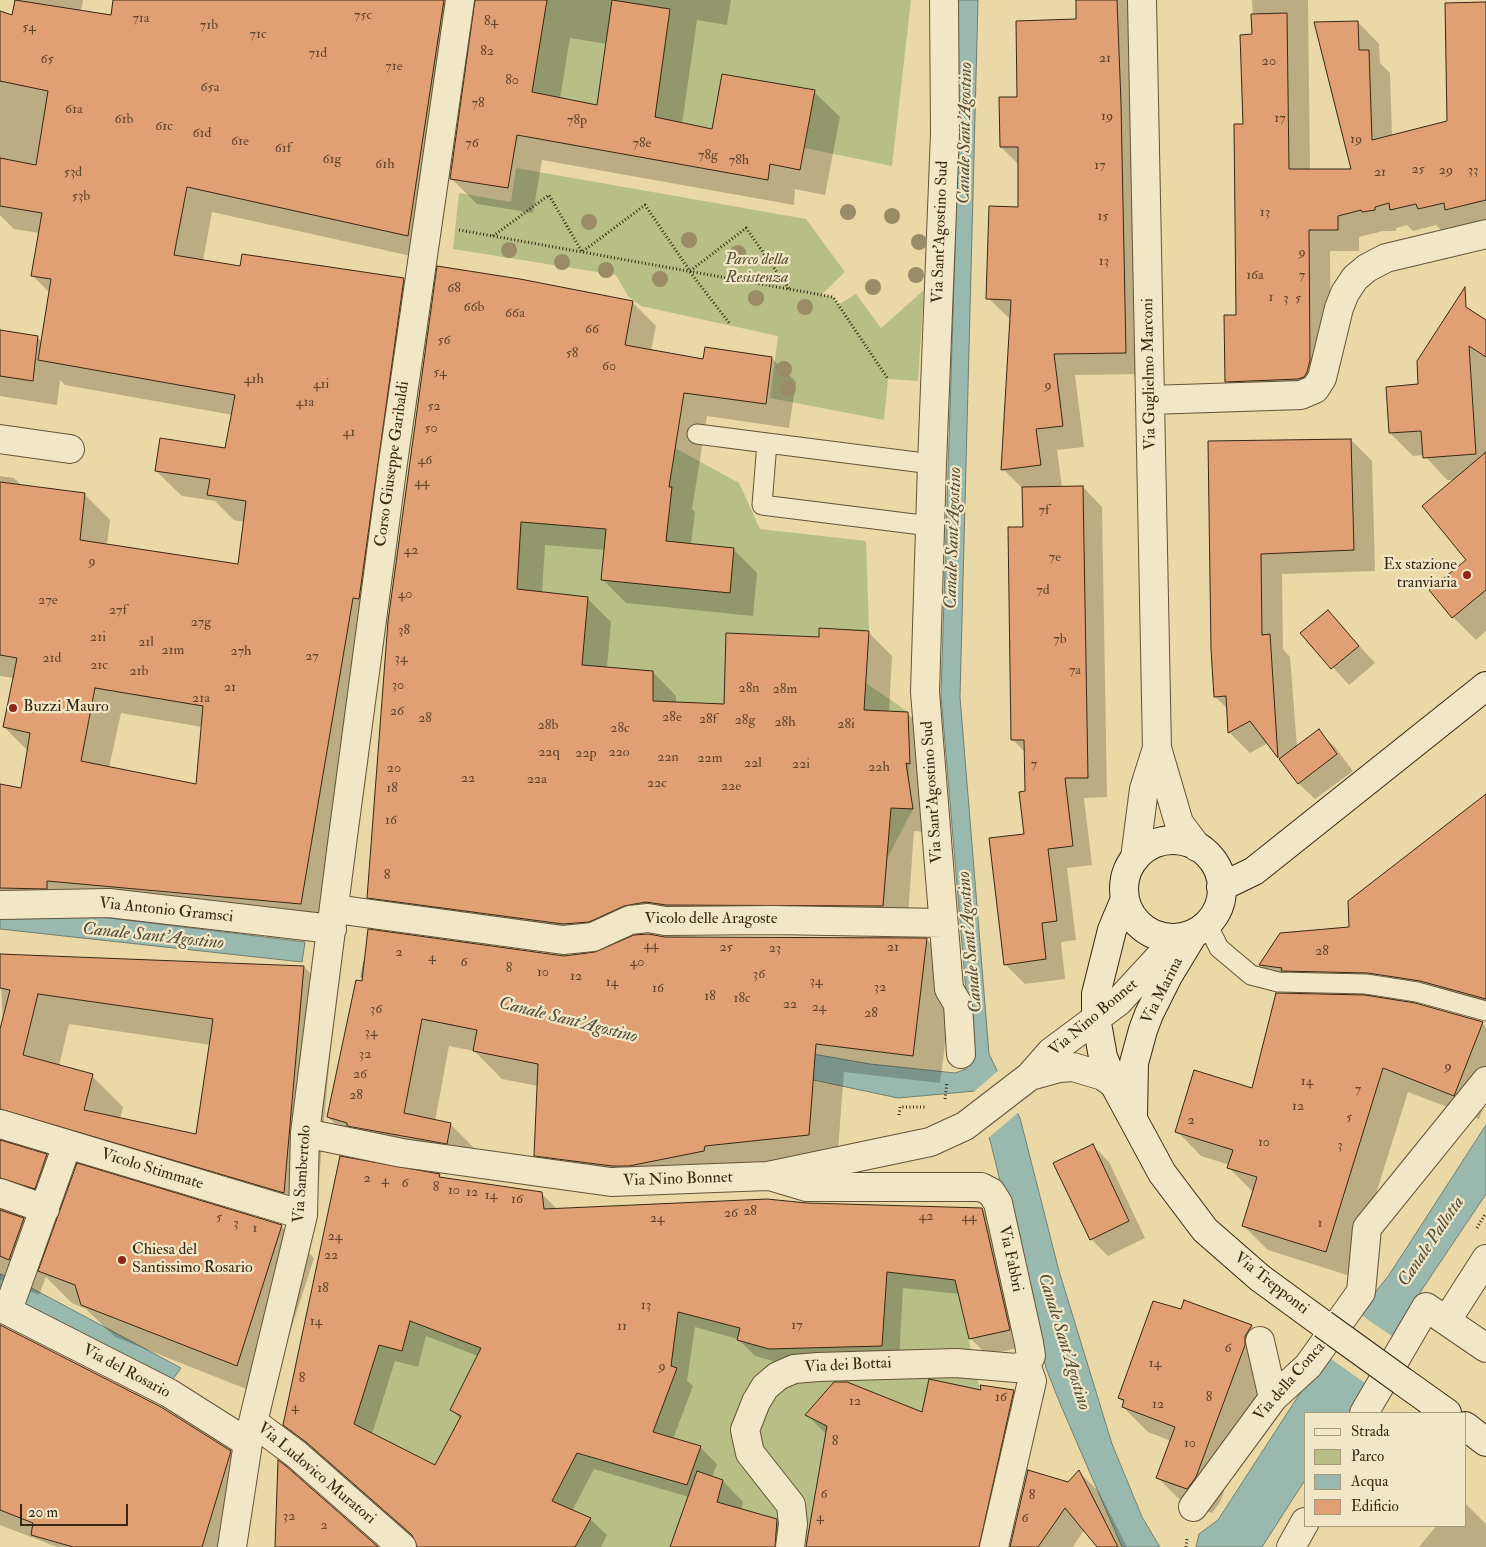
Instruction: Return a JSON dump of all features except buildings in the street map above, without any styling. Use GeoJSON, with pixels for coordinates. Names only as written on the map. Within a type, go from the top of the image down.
{"type":"FeatureCollection","features":[{"type":"Feature","properties":{"kind":"street","name":"Corso Giuseppe Garibaldi"},"geometry":{"type":"LineString","coordinates":[[333,919],[427,224],[460,0]]}},
{"type":"Feature","properties":{"kind":"street","name":"Via Sant'Agostino Sud"},"geometry":{"type":"LineString","coordinates":[[944,0],[945,133],[925,692],[949,989],[958,1004],[961,1054]]}},
{"type":"Feature","properties":{"kind":"street","name":"Via Guglielmo Marconi"},"geometry":{"type":"LineString","coordinates":[[1142,0],[1156,748],[1179,823],[1197,847]]}},
{"type":"Feature","properties":{"kind":"street"},"geometry":{"type":"LineString","coordinates":[[1150,400],[1301,395],[1315,389],[1322,378],[1339,308],[1355,278],[1367,268],[1386,258],[1486,234]]}},
{"type":"Feature","properties":{"kind":"street"},"geometry":{"type":"LineString","coordinates":[[0,439],[70,449]]}},
{"type":"Feature","properties":{"kind":"street"},"geometry":{"type":"LineString","coordinates":[[1221,887],[1254,871],[1486,686]]}},
{"type":"Feature","properties":{"kind":"street","name":"Via Guglielmo Marconi"},"geometry":{"type":"LineString","coordinates":[[1135,858],[1144,789],[1156,748]]}},
{"type":"Feature","properties":{"kind":"street"},"geometry":{"type":"LineString","coordinates":[[1164,842],[1181,842],[1197,847],[1212,862],[1218,872],[1221,887],[1219,905],[1193,932],[1154,935],[1132,916],[1125,899],[1125,878],[1135,858],[1148,847],[1164,842]]}},
{"type":"Feature","properties":{"kind":"street"},"geometry":{"type":"LineString","coordinates":[[1125,899],[1112,930],[1103,964],[1096,994],[1096,1018],[1103,1057],[1114,1084],[1133,1119]]}},
{"type":"Feature","properties":{"kind":"street","name":"Via Antonio Gramsci"},"geometry":{"type":"LineString","coordinates":[[0,905],[109,903],[333,919]]}},
{"type":"Feature","properties":{"kind":"street","name":"Vicolo delle Aragoste"},"geometry":{"type":"LineString","coordinates":[[333,919],[563,940],[593,937],[630,920],[648,918],[664,921],[772,920],[943,923]]}},
{"type":"Feature","properties":{"kind":"street","name":"Via Sambertolo"},"geometry":{"type":"LineString","coordinates":[[232,1547],[251,1432],[303,1215],[305,1133],[333,919]]}},
{"type":"Feature","properties":{"kind":"street","name":"Via Nino Bonnet"},"geometry":{"type":"LineString","coordinates":[[305,1133],[402,1153],[611,1182],[768,1176],[930,1142],[964,1126],[1030,1076],[1051,1052],[1118,1002],[1193,932]]}},
{"type":"Feature","properties":{"kind":"street","name":"Via Marina"},"geometry":{"type":"LineString","coordinates":[[1133,1119],[1134,1063],[1143,1030],[1168,976],[1193,932]]}},
{"type":"Feature","properties":{"kind":"street","name":"Via Nino Bonnet"},"geometry":{"type":"LineString","coordinates":[[1030,1076],[1059,1068],[1073,1067],[1103,1076],[1114,1084]]}},
{"type":"Feature","properties":{"kind":"street","name":"Via della Conca"},"geometry":{"type":"LineString","coordinates":[[1193,1507],[1273,1398],[1308,1366],[1361,1292],[1367,1228],[1486,1081]]}},
{"type":"Feature","properties":{"kind":"street","name":"Via Trepponti"},"geometry":{"type":"LineString","coordinates":[[1133,1119],[1162,1173],[1205,1230],[1260,1278],[1446,1412]]}},
{"type":"Feature","properties":{"kind":"street","name":"Vicolo Stimmate"},"geometry":{"type":"LineString","coordinates":[[0,1124],[303,1215]]}},
{"type":"Feature","properties":{"kind":"street"},"geometry":{"type":"LineString","coordinates":[[10,1290],[44,1209],[67,1146]]}},
{"type":"Feature","properties":{"kind":"street","name":"Via Fabbri"},"geometry":{"type":"LineString","coordinates":[[768,1176],[807,1188],[981,1187],[991,1192],[998,1203],[1029,1343],[1030,1356],[1026,1365],[1032,1382],[994,1547]]}},
{"type":"Feature","properties":{"kind":"street"},"geometry":{"type":"LineString","coordinates":[[0,1193],[44,1209]]}},
{"type":"Feature","properties":{"kind":"street"},"geometry":{"type":"LineString","coordinates":[[1365,1412],[1436,1314],[1486,1259]]}},
{"type":"Feature","properties":{"kind":"street","name":"Via del Rosario"},"geometry":{"type":"LineString","coordinates":[[10,1290],[169,1393],[251,1432]]}},
{"type":"Feature","properties":{"kind":"street"},"geometry":{"type":"LineString","coordinates":[[1436,1314],[1486,1348]]}},
{"type":"Feature","properties":{"kind":"street"},"geometry":{"type":"LineString","coordinates":[[1260,1340],[1273,1398]]}},
{"type":"Feature","properties":{"kind":"street","name":"Via dei Bottai"},"geometry":{"type":"LineString","coordinates":[[790,1547],[794,1524],[791,1505],[750,1453],[745,1430],[765,1387],[778,1376],[794,1369],[818,1366],[956,1363],[1016,1368],[1026,1365]]}},
{"type":"Feature","properties":{"kind":"street"},"geometry":{"type":"LineString","coordinates":[[1466,1427],[1486,1442]]}},
{"type":"Feature","properties":{"kind":"street","name":"Via Ludovico Muratori"},"geometry":{"type":"LineString","coordinates":[[251,1432],[296,1454],[402,1547]]}},
{"type":"Feature","properties":{"kind":"lane"},"geometry":{"type":"LineString","coordinates":[[696,434],[932,464]]}},
{"type":"Feature","properties":{"kind":"lane"},"geometry":{"type":"LineString","coordinates":[[767,443],[762,505],[930,526]]}},
{"type":"Feature","properties":{"kind":"lane"},"geometry":{"type":"LineString","coordinates":[[1193,932],[1219,948],[1251,975],[1278,982],[1366,984],[1417,992],[1486,1011]]}},
{"type":"Feature","properties":{"kind":"path"},"geometry":{"type":"LineString","coordinates":[[492,236],[549,195],[582,252]]}},
{"type":"Feature","properties":{"kind":"path"},"geometry":{"type":"LineString","coordinates":[[582,252],[646,205],[690,272],[730,324]]}},
{"type":"Feature","properties":{"kind":"path"},"geometry":{"type":"LineString","coordinates":[[427,224],[833,297],[888,378]]}},
{"type":"Feature","properties":{"kind":"path"},"geometry":{"type":"LineString","coordinates":[[690,272],[746,228],[789,290]]}},
{"type":"Feature","properties":{"kind":"green space"},"geometry":{"type":"Polygon","coordinates":[[[541,0],[911,0],[892,166],[532,92],[541,0]]]}},
{"type":"Feature","properties":{"kind":"green space","name":"Parco della Resistenza"},"geometry":{"type":"Polygon","coordinates":[[[516,168],[806,219],[845,272],[821,295],[833,297],[838,305],[856,294],[881,328],[924,290],[918,381],[888,379],[884,420],[770,398],[778,336],[641,306],[628,296],[616,275],[453,249],[459,193],[511,202],[516,168]]]}},
{"type":"Feature","properties":{"kind":"green space"},"geometry":{"type":"Polygon","coordinates":[[[486,344],[739,483],[760,529],[866,541],[869,631],[866,683],[908,712],[909,785],[913,809],[887,859],[480,825],[486,344]]]}},
{"type":"Feature","properties":{"kind":"green space"},"geometry":{"type":"Polygon","coordinates":[[[405,1239],[951,1262],[979,1385],[982,1434],[836,1547],[765,1537],[718,1547],[552,1547],[470,1504],[354,1424],[405,1239]]]}},
{"type":"Feature","properties":{"kind":"water","name":"Canale Sant'Agostino"},"geometry":{"type":"Polygon","coordinates":[[[958,0],[978,0],[960,697],[989,1054],[1020,1118],[1059,1271],[1112,1444],[1142,1517],[1160,1547],[1122,1547],[1059,1401],[1046,1368],[991,1144],[975,1091],[898,1098],[607,1036],[361,977],[364,961],[467,988],[784,1049],[870,1064],[955,1073],[966,1069],[970,1061],[971,1051],[941,695],[955,250],[958,0]]]}},
{"type":"Feature","properties":{"kind":"water","name":"Canale Sant'Agostino"},"geometry":{"type":"Polygon","coordinates":[[[0,912],[109,918],[305,942],[302,962],[0,929],[0,912]]]}},
{"type":"Feature","properties":{"kind":"water","name":"Canale Pallotta"},"geometry":{"type":"Polygon","coordinates":[[[1486,1125],[1486,1194],[1421,1291],[1350,1412],[1304,1412],[1304,1482],[1262,1547],[1196,1547],[1199,1534],[1218,1520],[1321,1361],[1389,1275],[1486,1125]]]}},
{"type":"Feature","properties":{"kind":"water"},"geometry":{"type":"Polygon","coordinates":[[[0,1274],[24,1284],[181,1368],[171,1382],[0,1294],[0,1274]]]}},
{"type":"Feature","properties":{"kind":"pier"},"geometry":{"type":"Polygon","coordinates":[[[999,1070],[1019,1112],[987,1139],[973,1094],[971,1094],[999,1070]]]}},
{"type":"Feature","properties":{"kind":"pier"},"geometry":{"type":"Polygon","coordinates":[[[1357,1312],[1396,1339],[1369,1386],[1324,1354],[1357,1312]]]}},
{"type":"Feature","properties":{"kind":"place","name":"Ex stazione tranviaria"},"geometry":{"type":"Point","coordinates":[1467,575]}},
{"type":"Feature","properties":{"kind":"place","name":"Buzzi Mauro"},"geometry":{"type":"Point","coordinates":[13,708]}},
{"type":"Feature","properties":{"kind":"place","name":"Chiesa del Santissimo Rosario"},"geometry":{"type":"Point","coordinates":[122,1260]}}]}
